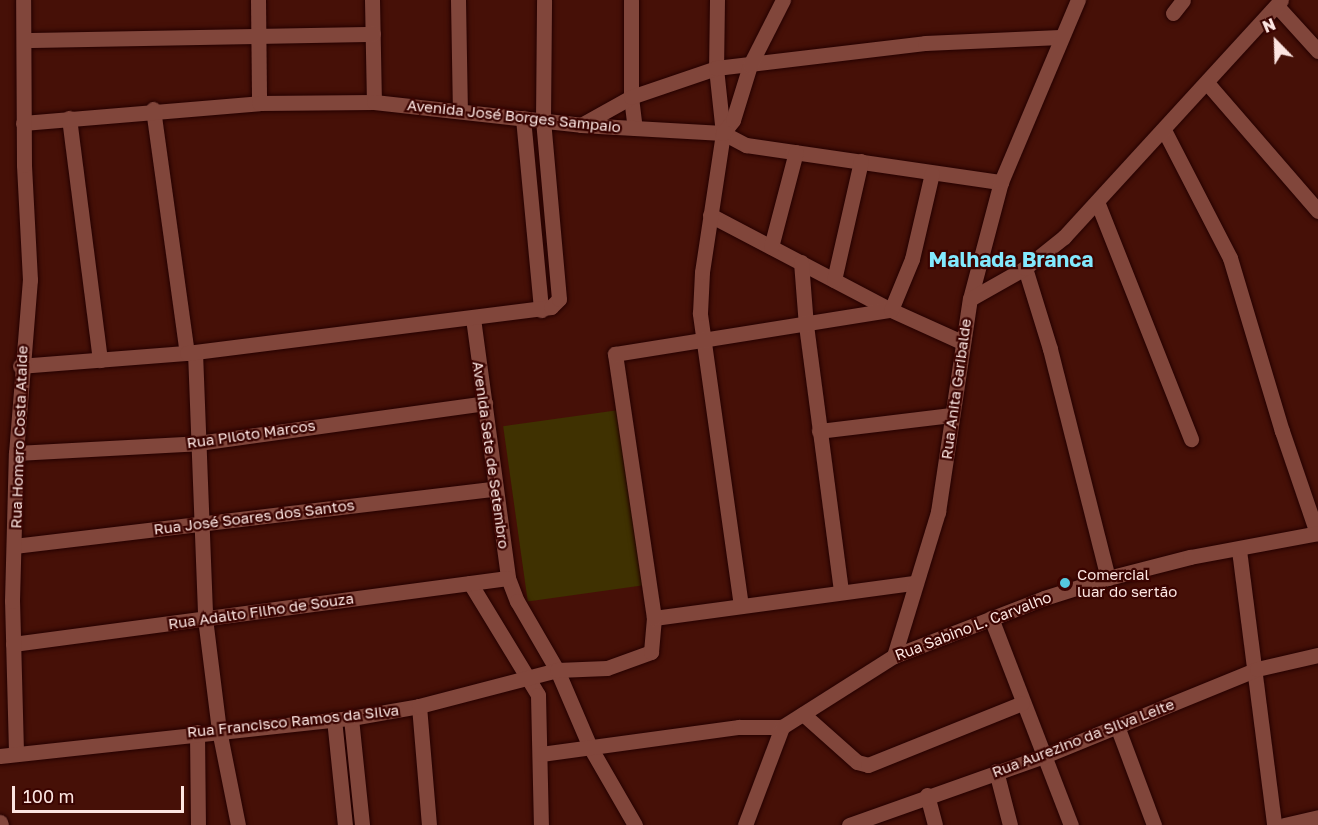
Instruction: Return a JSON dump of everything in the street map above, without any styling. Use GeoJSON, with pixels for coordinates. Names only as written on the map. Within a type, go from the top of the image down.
{"type":"FeatureCollection","features":[{"type":"Feature","properties":{"kind":"street","name":"Rua Homero Costa Ataide"},"geometry":{"type":"LineString","coordinates":[[16,752],[13,644],[6,603],[14,546],[20,366],[30,280],[23,123],[25,40],[23,0]]}},
{"type":"Feature","properties":{"kind":"street"},"geometry":{"type":"LineString","coordinates":[[258,0],[259,103]]}},
{"type":"Feature","properties":{"kind":"street"},"geometry":{"type":"LineString","coordinates":[[372,0],[374,102]]}},
{"type":"Feature","properties":{"kind":"street"},"geometry":{"type":"LineString","coordinates":[[458,0],[460,111]]}},
{"type":"Feature","properties":{"kind":"street"},"geometry":{"type":"LineString","coordinates":[[20,366],[191,352],[551,307],[559,298],[543,122],[544,0]]}},
{"type":"Feature","properties":{"kind":"street"},"geometry":{"type":"LineString","coordinates":[[631,0],[631,98],[635,128]]}},
{"type":"Feature","properties":{"kind":"street"},"geometry":{"type":"LineString","coordinates":[[717,0],[716,68],[723,133],[702,272],[700,313],[741,606]]}},
{"type":"Feature","properties":{"kind":"street"},"geometry":{"type":"LineString","coordinates":[[723,133],[733,120],[750,65],[783,0]]}},
{"type":"Feature","properties":{"kind":"street"},"geometry":{"type":"LineString","coordinates":[[970,299],[1001,182],[1078,0]]}},
{"type":"Feature","properties":{"kind":"street"},"geometry":{"type":"LineString","coordinates":[[1173,13],[1183,0]]}},
{"type":"Feature","properties":{"kind":"street"},"geometry":{"type":"LineString","coordinates":[[1279,3],[1318,51]]}},
{"type":"Feature","properties":{"kind":"street","name":"Rua Anita Garibalde"},"geometry":{"type":"LineString","coordinates":[[894,656],[914,584],[938,512],[970,299],[1025,268],[1098,204],[1279,3]]}},
{"type":"Feature","properties":{"kind":"street"},"geometry":{"type":"LineString","coordinates":[[25,40],[373,34]]}},
{"type":"Feature","properties":{"kind":"street"},"geometry":{"type":"LineString","coordinates":[[581,125],[631,98],[716,68],[925,43],[1060,38]]}},
{"type":"Feature","properties":{"kind":"street"},"geometry":{"type":"LineString","coordinates":[[1208,84],[1318,211]]}},
{"type":"Feature","properties":{"kind":"street","name":"Avenida José Borges Sampaio"},"geometry":{"type":"LineString","coordinates":[[23,123],[153,109],[259,103],[374,102],[543,122],[723,133],[746,145],[1001,182]]}},
{"type":"Feature","properties":{"kind":"street"},"geometry":{"type":"LineString","coordinates":[[153,109],[191,352],[198,443],[205,618],[219,730],[238,825]]}},
{"type":"Feature","properties":{"kind":"street"},"geometry":{"type":"LineString","coordinates":[[69,118],[100,360]]}},
{"type":"Feature","properties":{"kind":"street"},"geometry":{"type":"LineString","coordinates":[[523,118],[541,310]]}},
{"type":"Feature","properties":{"kind":"street"},"geometry":{"type":"LineString","coordinates":[[1164,130],[1230,258],[1282,431],[1318,533]]}},
{"type":"Feature","properties":{"kind":"street"},"geometry":{"type":"LineString","coordinates":[[771,247],[796,152]]}},
{"type":"Feature","properties":{"kind":"street"},"geometry":{"type":"LineString","coordinates":[[834,280],[861,161]]}},
{"type":"Feature","properties":{"kind":"street"},"geometry":{"type":"LineString","coordinates":[[891,310],[912,259],[933,173]]}},
{"type":"Feature","properties":{"kind":"street"},"geometry":{"type":"LineString","coordinates":[[1098,204],[1191,439]]}},
{"type":"Feature","properties":{"kind":"street"},"geometry":{"type":"LineString","coordinates":[[710,215],[891,310],[962,342]]}},
{"type":"Feature","properties":{"kind":"street"},"geometry":{"type":"LineString","coordinates":[[801,262],[806,325],[841,592]]}},
{"type":"Feature","properties":{"kind":"street"},"geometry":{"type":"LineString","coordinates":[[1025,268],[1050,349],[1108,578]]}},
{"type":"Feature","properties":{"kind":"street"},"geometry":{"type":"LineString","coordinates":[[891,310],[615,354],[654,618],[914,584]]}},
{"type":"Feature","properties":{"kind":"street","name":"Avenida Sete de Setembro"},"geometry":{"type":"LineString","coordinates":[[473,318],[494,489],[508,578],[517,601],[557,669],[590,747],[635,825]]}},
{"type":"Feature","properties":{"kind":"street","name":"Rua Piloto Marcos"},"geometry":{"type":"LineString","coordinates":[[16,453],[198,443],[485,403]]}},
{"type":"Feature","properties":{"kind":"street"},"geometry":{"type":"LineString","coordinates":[[819,431],[952,415]]}},
{"type":"Feature","properties":{"kind":"street","name":"Rua José Soares dos Santos"},"geometry":{"type":"LineString","coordinates":[[14,546],[494,489]]}},
{"type":"Feature","properties":{"kind":"street","name":"Rua Sabino L. Carvalho"},"geometry":{"type":"LineString","coordinates":[[782,727],[894,656],[991,618],[1108,578],[1190,557],[1239,550],[1318,533]]}},
{"type":"Feature","properties":{"kind":"street"},"geometry":{"type":"LineString","coordinates":[[1239,550],[1257,669],[1274,825]]}},
{"type":"Feature","properties":{"kind":"street","name":"Rua Adalto Filho de Souza"},"geometry":{"type":"LineString","coordinates":[[13,644],[508,578]]}},
{"type":"Feature","properties":{"kind":"street"},"geometry":{"type":"LineString","coordinates":[[470,583],[527,679],[541,709],[541,825]]}},
{"type":"Feature","properties":{"kind":"street","name":"Rua Francisco Ramos da Silva"},"geometry":{"type":"LineString","coordinates":[[0,756],[16,752],[197,732],[351,718],[419,706],[527,679],[557,669],[607,668],[651,652],[654,618]]}},
{"type":"Feature","properties":{"kind":"street"},"geometry":{"type":"LineString","coordinates":[[991,618],[1071,825]]}},
{"type":"Feature","properties":{"kind":"street","name":"Rua Aurezino da Silva Leite"},"geometry":{"type":"LineString","coordinates":[[849,825],[927,795],[1044,756],[1257,669],[1318,655]]}},
{"type":"Feature","properties":{"kind":"street"},"geometry":{"type":"LineString","coordinates":[[803,714],[857,762],[868,765],[1022,703]]}},
{"type":"Feature","properties":{"kind":"street"},"geometry":{"type":"LineString","coordinates":[[419,706],[429,825]]}},
{"type":"Feature","properties":{"kind":"street"},"geometry":{"type":"LineString","coordinates":[[351,718],[362,825]]}},
{"type":"Feature","properties":{"kind":"street"},"geometry":{"type":"LineString","coordinates":[[334,719],[345,825]]}},
{"type":"Feature","properties":{"kind":"street"},"geometry":{"type":"LineString","coordinates":[[1117,726],[1154,825]]}},
{"type":"Feature","properties":{"kind":"street"},"geometry":{"type":"LineString","coordinates":[[541,754],[740,727],[782,727],[745,825]]}},
{"type":"Feature","properties":{"kind":"street"},"geometry":{"type":"LineString","coordinates":[[197,732],[198,825]]}},
{"type":"Feature","properties":{"kind":"street"},"geometry":{"type":"LineString","coordinates":[[996,771],[1010,825]]}},
{"type":"Feature","properties":{"kind":"street"},"geometry":{"type":"LineString","coordinates":[[927,795],[935,825]]}},
{"type":"Feature","properties":{"kind":"street"},"geometry":{"type":"LineString","coordinates":[[1284,825],[1318,817]]}},
{"type":"Feature","properties":{"kind":"shaded area"},"geometry":{"type":"Polygon","coordinates":[[[619,410],[644,585],[528,602],[503,426],[619,410]]]}},
{"type":"Feature","properties":{"kind":"place","name":"Comercial luar do sertão"},"geometry":{"type":"Point","coordinates":[1065,583]}},
{"type":"Feature","properties":{"kind":"district","name":"Malhada Branca"},"geometry":{"type":"Point","coordinates":[1011,259]}}]}
